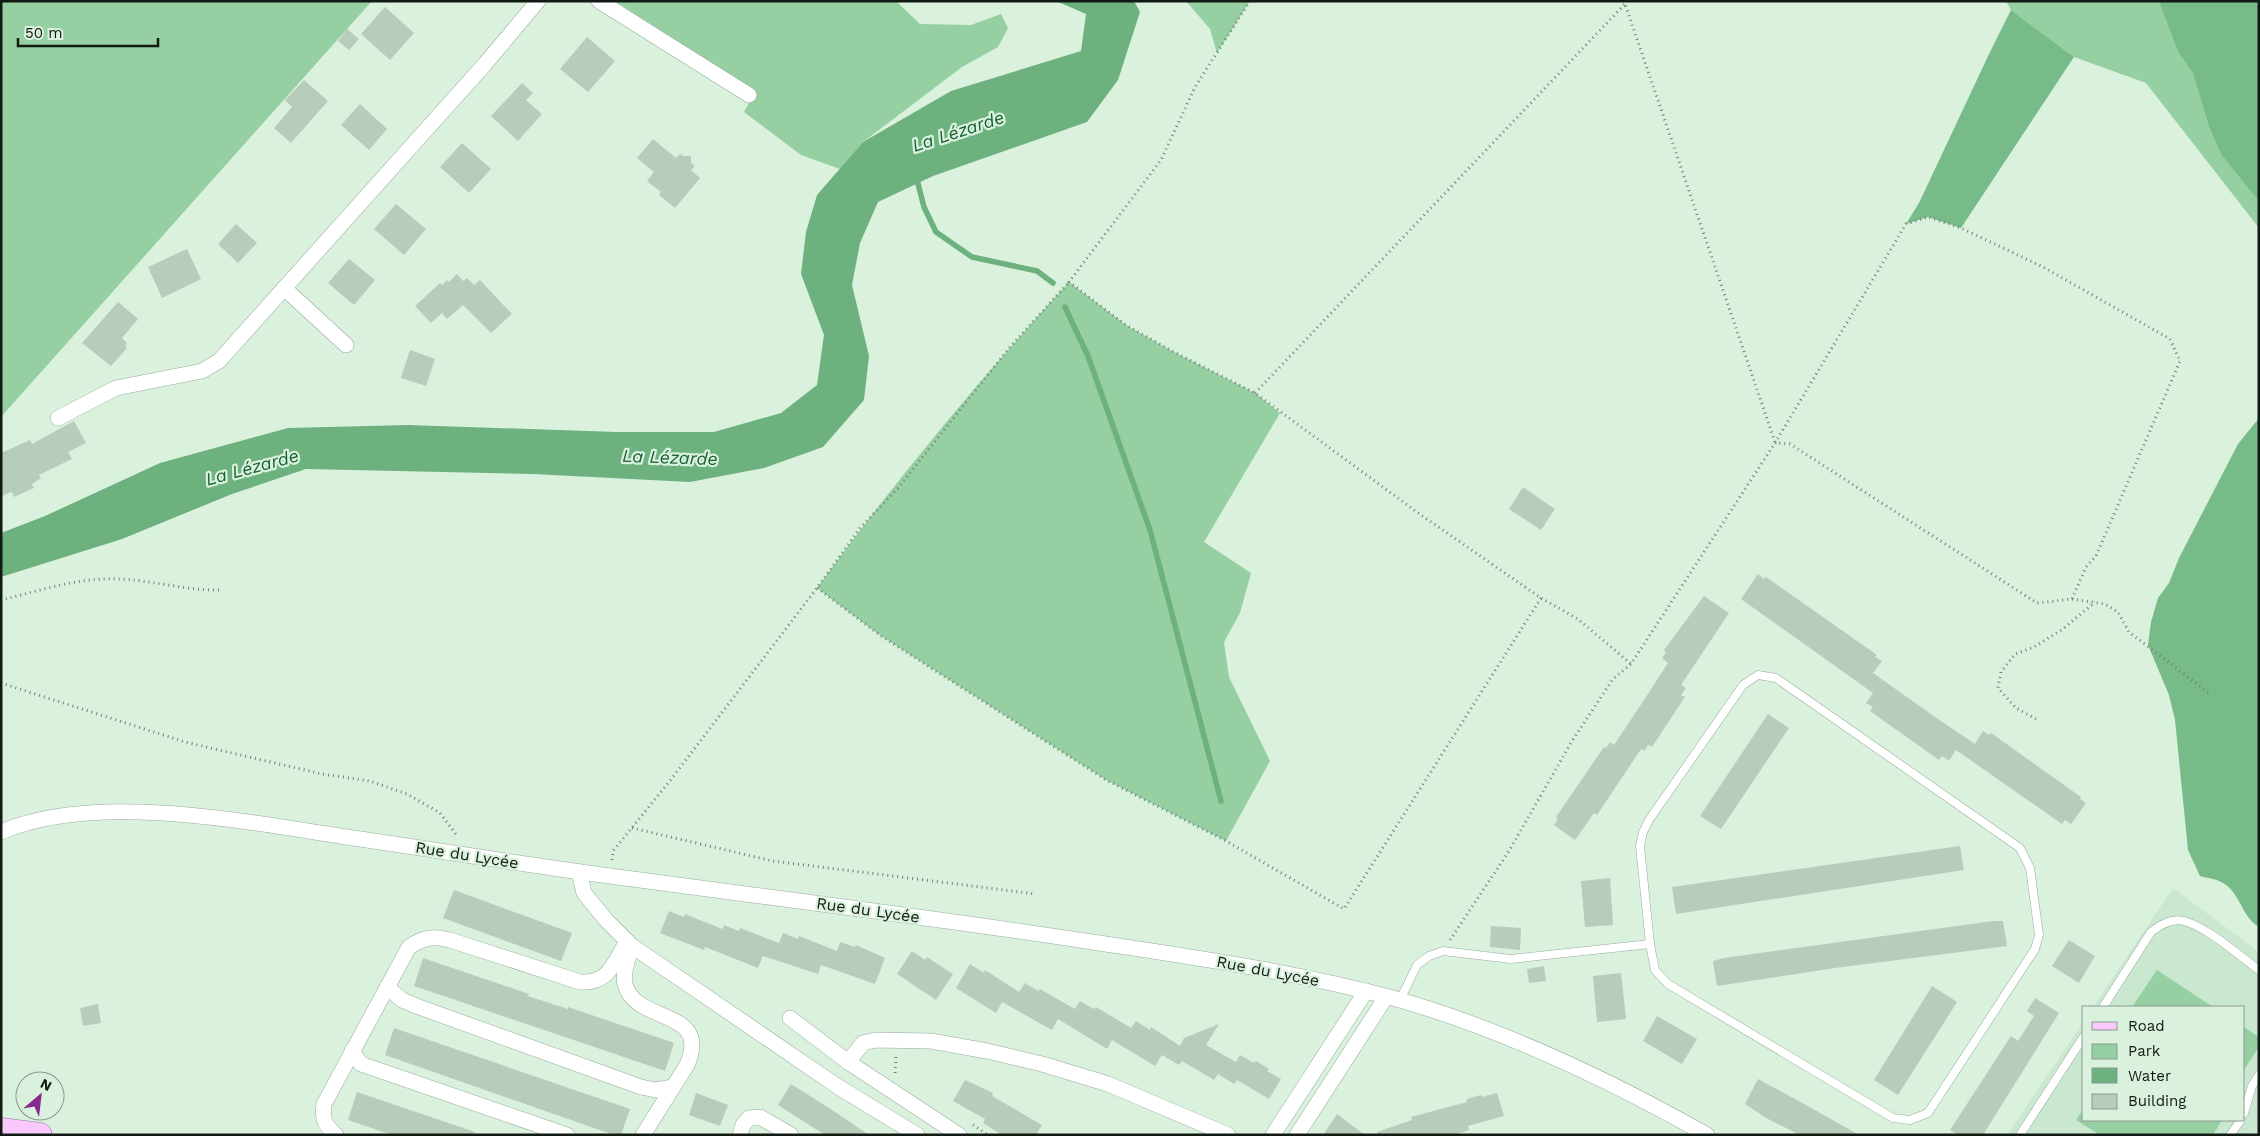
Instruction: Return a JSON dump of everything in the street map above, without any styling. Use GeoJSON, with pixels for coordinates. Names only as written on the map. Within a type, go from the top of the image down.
{"type":"FeatureCollection","features":[{"type":"Feature","properties":{"kind":"main road"},"geometry":{"type":"LineString","coordinates":[[4,1129],[40,1135]]}},
{"type":"Feature","properties":{"kind":"street"},"geometry":{"type":"LineString","coordinates":[[58,418],[116,388],[202,371],[220,361],[485,64],[538,1]]}},
{"type":"Feature","properties":{"kind":"street"},"geometry":{"type":"LineString","coordinates":[[600,1],[749,95]]}},
{"type":"Feature","properties":{"kind":"street"},"geometry":{"type":"LineString","coordinates":[[284,288],[346,345]]}},
{"type":"Feature","properties":{"kind":"street","name":"Rue du Lycée"},"geometry":{"type":"LineString","coordinates":[[1,832],[28,821],[62,815],[133,813],[199,816],[579,872],[1034,933],[1261,968],[1366,991],[1437,1011],[1509,1038],[1633,1095],[1707,1135]]}},
{"type":"Feature","properties":{"kind":"street"},"geometry":{"type":"LineString","coordinates":[[579,872],[584,893],[606,920],[630,944],[837,1086],[917,1135]]}},
{"type":"Feature","properties":{"kind":"street"},"geometry":{"type":"LineString","coordinates":[[336,1135],[322,1118],[324,1104],[409,947],[421,938],[434,936],[450,940],[580,982],[591,983],[598,982],[606,976],[630,944]]}},
{"type":"Feature","properties":{"kind":"street"},"geometry":{"type":"LineString","coordinates":[[630,944],[625,970],[625,985],[642,1007],[671,1018],[686,1028],[692,1039],[692,1053],[643,1135]]}},
{"type":"Feature","properties":{"kind":"street"},"geometry":{"type":"LineString","coordinates":[[387,987],[402,1000],[419,1007],[611,1077],[656,1090],[673,1087]]}},
{"type":"Feature","properties":{"kind":"street"},"geometry":{"type":"LineString","coordinates":[[1273,1135],[1366,991]]}},
{"type":"Feature","properties":{"kind":"street"},"geometry":{"type":"LineString","coordinates":[[1297,1135],[1393,998]]}},
{"type":"Feature","properties":{"kind":"street"},"geometry":{"type":"LineString","coordinates":[[790,1018],[848,1062],[959,1135]]}},
{"type":"Feature","properties":{"kind":"street"},"geometry":{"type":"LineString","coordinates":[[848,1062],[863,1044],[875,1040],[899,1039],[931,1042],[987,1051],[1042,1064],[1108,1084],[1228,1135]]}},
{"type":"Feature","properties":{"kind":"street"},"geometry":{"type":"LineString","coordinates":[[352,1051],[361,1064],[567,1135]]}},
{"type":"Feature","properties":{"kind":"street"},"geometry":{"type":"LineString","coordinates":[[740,1135],[743,1125],[749,1118],[760,1118],[791,1135]]}},
{"type":"Feature","properties":{"kind":"lane"},"geometry":{"type":"LineString","coordinates":[[1758,674],[1776,678],[2020,848],[2030,868],[2039,934],[2035,949],[1928,1113],[1910,1120],[1892,1118],[1668,984],[1655,970],[1650,944],[1640,846],[1643,832],[1649,820],[1743,685],[1758,674]]}},
{"type":"Feature","properties":{"kind":"lane"},"geometry":{"type":"LineString","coordinates":[[2104,1006],[2151,932],[2160,925],[2174,921],[2186,921],[2201,928],[2259,970]]}},
{"type":"Feature","properties":{"kind":"lane"},"geometry":{"type":"LineString","coordinates":[[1393,998],[1417,965],[1429,956],[1443,951],[1511,959],[1650,944]]}},
{"type":"Feature","properties":{"kind":"lane"},"geometry":{"type":"LineString","coordinates":[[2020,1135],[2082,1039]]}},
{"type":"Feature","properties":{"kind":"lane"},"geometry":{"type":"LineString","coordinates":[[2245,1110],[2252,1086],[2259,1075]]}},
{"type":"Feature","properties":{"kind":"lane"},"geometry":{"type":"LineString","coordinates":[[2230,1135],[2240,1121]]}},
{"type":"Feature","properties":{"kind":"path"},"geometry":{"type":"LineString","coordinates":[[610,876],[613,851],[817,588],[860,528],[898,488],[1010,346],[1069,282],[1160,160],[1194,87],[1250,1]]}},
{"type":"Feature","properties":{"kind":"path"},"geometry":{"type":"LineString","coordinates":[[1255,393],[1625,3],[1775,443]]}},
{"type":"Feature","properties":{"kind":"path"},"geometry":{"type":"LineString","coordinates":[[1443,951],[1509,851],[1572,742],[1613,679],[1631,664],[1775,443],[1906,224],[1928,217],[1961,228],[2043,267],[2170,338],[2180,361],[2096,556],[2086,567],[2072,600]]}},
{"type":"Feature","properties":{"kind":"path"},"geometry":{"type":"LineString","coordinates":[[1069,282],[1126,325],[1172,351],[1255,393],[1414,510],[1540,598],[1578,619],[1631,664]]}},
{"type":"Feature","properties":{"kind":"path"},"geometry":{"type":"LineString","coordinates":[[1775,443],[1790,444],[2037,603],[2072,600],[2106,604],[2118,612],[2129,632],[2210,694]]}},
{"type":"Feature","properties":{"kind":"path"},"geometry":{"type":"LineString","coordinates":[[1,600],[80,582],[118,579],[202,591],[221,590]]}},
{"type":"Feature","properties":{"kind":"path"},"geometry":{"type":"LineString","coordinates":[[817,588],[881,636],[1106,780],[1226,841],[1344,909],[1540,598]]}},
{"type":"Feature","properties":{"kind":"path"},"geometry":{"type":"LineString","coordinates":[[2036,720],[2016,708],[1998,688],[2001,672],[2016,654],[2034,647],[2062,629],[2095,602]]}},
{"type":"Feature","properties":{"kind":"path"},"geometry":{"type":"LineString","coordinates":[[1,683],[185,742],[322,774],[370,781],[407,794],[440,813],[456,834],[465,854]]}},
{"type":"Feature","properties":{"kind":"path"},"geometry":{"type":"LineString","coordinates":[[632,828],[773,861],[1036,894]]}},
{"type":"Feature","properties":{"kind":"path"},"geometry":{"type":"LineString","coordinates":[[899,1039],[894,1066],[895,1074],[902,1079]]}},
{"type":"Feature","properties":{"kind":"path"},"geometry":{"type":"LineString","coordinates":[[972,1124],[988,1135]]}},
{"type":"Feature","properties":{"kind":"shaded area"},"geometry":{"type":"Polygon","coordinates":[[[2159,1],[2259,1],[2259,201],[2221,154],[2209,126],[2193,73],[2178,51],[2159,1]]]}},
{"type":"Feature","properties":{"kind":"shaded area"},"geometry":{"type":"Polygon","coordinates":[[[2011,10],[2074,57],[1961,228],[1928,217],[1906,224],[1919,203],[2011,10]]]}},
{"type":"Feature","properties":{"kind":"shaded area"},"geometry":{"type":"Polygon","coordinates":[[[2259,418],[2259,927],[2249,918],[2229,887],[2218,880],[2200,876],[2188,850],[2175,720],[2169,695],[2148,645],[2151,622],[2158,598],[2169,583],[2179,558],[2238,444],[2259,418]]]}},
{"type":"Feature","properties":{"kind":"shaded area"},"geometry":{"type":"Polygon","coordinates":[[[2173,888],[2259,952],[2259,1135],[2007,1135],[2082,1024],[2082,1121],[2245,1121],[2245,1006],[2094,1006],[2173,888]]]}},
{"type":"Feature","properties":{"kind":"green space"},"geometry":{"type":"Polygon","coordinates":[[[1,1],[372,1],[1,417],[1,1]]]}},
{"type":"Feature","properties":{"kind":"green space"},"geometry":{"type":"Polygon","coordinates":[[[615,1],[896,1],[920,24],[971,25],[1001,14],[1008,28],[998,47],[962,67],[863,142],[840,169],[801,155],[744,112],[755,92],[615,1]]]}},
{"type":"Feature","properties":{"kind":"green space"},"geometry":{"type":"Polygon","coordinates":[[[1186,1],[1250,1],[1217,53],[1210,29],[1186,1]]]}},
{"type":"Feature","properties":{"kind":"green space"},"geometry":{"type":"Polygon","coordinates":[[[2006,1],[2259,1],[2259,228],[2146,83],[2074,57],[2011,10],[2006,1]]]}},
{"type":"Feature","properties":{"kind":"green space"},"geometry":{"type":"Polygon","coordinates":[[[1069,282],[1126,325],[1172,351],[1255,393],[1280,413],[1204,542],[1251,573],[1240,613],[1224,642],[1229,677],[1270,761],[1226,841],[1106,780],[881,636],[817,588],[939,432],[1069,282]]]}},
{"type":"Feature","properties":{"kind":"green space"},"geometry":{"type":"Polygon","coordinates":[[[2157,970],[2211,1006],[2133,1006],[2157,970]]]}},
{"type":"Feature","properties":{"kind":"green space"},"geometry":{"type":"Polygon","coordinates":[[[2245,1028],[2259,1037],[2259,1047],[2245,1068],[2245,1028]]]}},
{"type":"Feature","properties":{"kind":"green space"},"geometry":{"type":"Polygon","coordinates":[[[2082,1111],[2082,1121],[2221,1121],[2213,1135],[2100,1135],[2076,1120],[2082,1111]]]}},
{"type":"Feature","properties":{"kind":"water","name":"La Lézarde"},"geometry":{"type":"Polygon","coordinates":[[[1056,1],[1134,1],[1140,12],[1118,80],[1087,122],[933,176],[878,202],[860,243],[852,285],[869,356],[864,400],[823,447],[764,468],[690,482],[533,474],[306,469],[232,494],[122,539],[1,577],[1,533],[45,516],[160,463],[288,428],[408,425],[616,432],[714,432],[781,413],[817,385],[824,335],[801,274],[806,232],[817,195],[863,142],[951,91],[1081,51],[1086,14],[1056,1]]]}},
{"type":"Feature","properties":{"kind":"building"},"geometry":{"type":"Polygon","coordinates":[[[385,7],[414,33],[390,60],[361,34],[385,7]]]}},
{"type":"Feature","properties":{"kind":"building"},"geometry":{"type":"Polygon","coordinates":[[[347,29],[359,39],[349,50],[338,41],[347,29]]]}},
{"type":"Feature","properties":{"kind":"building"},"geometry":{"type":"Polygon","coordinates":[[[587,37],[615,61],[588,92],[560,69],[587,37]]]}},
{"type":"Feature","properties":{"kind":"building"},"geometry":{"type":"Polygon","coordinates":[[[304,80],[328,101],[291,143],[274,128],[292,107],[285,100],[304,80]]]}},
{"type":"Feature","properties":{"kind":"building"},"geometry":{"type":"Polygon","coordinates":[[[522,83],[533,93],[526,100],[542,114],[518,141],[491,116],[522,83]]]}},
{"type":"Feature","properties":{"kind":"building"},"geometry":{"type":"Polygon","coordinates":[[[360,104],[387,129],[369,150],[341,125],[360,104]]]}},
{"type":"Feature","properties":{"kind":"building"},"geometry":{"type":"Polygon","coordinates":[[[653,139],[676,158],[680,154],[691,156],[691,163],[695,166],[691,170],[700,178],[675,208],[659,195],[661,192],[647,181],[654,172],[637,158],[653,139]]]}},
{"type":"Feature","properties":{"kind":"building"},"geometry":{"type":"Polygon","coordinates":[[[462,143],[491,169],[469,193],[440,167],[462,143]]]}},
{"type":"Feature","properties":{"kind":"building"},"geometry":{"type":"Polygon","coordinates":[[[396,204],[426,229],[404,255],[374,229],[396,204]]]}},
{"type":"Feature","properties":{"kind":"building"},"geometry":{"type":"Polygon","coordinates":[[[236,224],[257,243],[238,263],[218,244],[236,224]]]}},
{"type":"Feature","properties":{"kind":"building"},"geometry":{"type":"Polygon","coordinates":[[[187,249],[201,279],[162,298],[148,267],[187,249]]]}},
{"type":"Feature","properties":{"kind":"building"},"geometry":{"type":"Polygon","coordinates":[[[349,259],[375,280],[354,305],[328,283],[349,259]]]}},
{"type":"Feature","properties":{"kind":"building"},"geometry":{"type":"Polygon","coordinates":[[[457,274],[463,281],[467,278],[474,285],[480,280],[512,314],[491,333],[463,305],[447,319],[442,313],[431,323],[415,306],[440,283],[442,285],[447,280],[449,282],[457,274]]]}},
{"type":"Feature","properties":{"kind":"building"},"geometry":{"type":"Polygon","coordinates":[[[118,302],[138,319],[122,338],[127,343],[125,346],[127,348],[111,366],[82,343],[118,302]]]}},
{"type":"Feature","properties":{"kind":"building"},"geometry":{"type":"Polygon","coordinates":[[[410,350],[435,359],[426,386],[401,378],[410,350]]]}},
{"type":"Feature","properties":{"kind":"building"},"geometry":{"type":"Polygon","coordinates":[[[74,421],[86,443],[68,452],[72,459],[39,475],[41,478],[32,484],[34,488],[14,497],[12,492],[1,496],[1,453],[30,440],[32,444],[74,421]]]}},
{"type":"Feature","properties":{"kind":"building"},"geometry":{"type":"Polygon","coordinates":[[[1523,487],[1555,509],[1541,530],[1509,509],[1523,487]]]}},
{"type":"Feature","properties":{"kind":"building"},"geometry":{"type":"Polygon","coordinates":[[[1758,574],[1764,579],[1766,577],[1877,655],[1875,657],[1882,661],[1873,673],[1938,719],[1975,744],[1983,731],[1989,735],[1991,733],[2081,797],[2080,799],[2086,803],[2071,824],[2065,820],[2062,824],[1956,750],[1949,761],[1942,756],[1939,760],[1870,711],[1873,707],[1866,703],[1873,693],[1741,599],[1758,574]]]}},
{"type":"Feature","properties":{"kind":"building"},"geometry":{"type":"Polygon","coordinates":[[[1704,596],[1729,613],[1681,685],[1686,688],[1681,695],[1685,697],[1652,747],[1648,745],[1644,751],[1641,749],[1597,815],[1594,813],[1575,840],[1554,825],[1558,819],[1556,817],[1604,747],[1606,748],[1610,742],[1614,745],[1668,663],[1662,658],[1666,652],[1664,650],[1704,596]]]}},
{"type":"Feature","properties":{"kind":"building"},"geometry":{"type":"Polygon","coordinates":[[[1768,714],[1789,728],[1721,829],[1700,816],[1768,714]]]}},
{"type":"Feature","properties":{"kind":"building"},"geometry":{"type":"Polygon","coordinates":[[[1960,846],[1964,870],[1676,914],[1672,887],[1960,846]]]}},
{"type":"Feature","properties":{"kind":"building"},"geometry":{"type":"Polygon","coordinates":[[[1610,878],[1613,925],[1585,927],[1581,881],[1610,878]]]}},
{"type":"Feature","properties":{"kind":"building"},"geometry":{"type":"Polygon","coordinates":[[[454,890],[572,933],[561,961],[443,918],[454,890]]]}},
{"type":"Feature","properties":{"kind":"building"},"geometry":{"type":"Polygon","coordinates":[[[669,911],[684,917],[685,914],[722,929],[724,925],[739,931],[740,928],[779,943],[783,933],[798,939],[799,936],[837,951],[840,942],[855,947],[856,945],[885,958],[875,984],[821,965],[818,974],[763,956],[758,968],[705,947],[704,950],[660,933],[669,911]]]}},
{"type":"Feature","properties":{"kind":"building"},"geometry":{"type":"Polygon","coordinates":[[[2003,921],[2007,946],[1835,968],[1717,986],[1713,961],[1724,958],[2003,921]]]}},
{"type":"Feature","properties":{"kind":"building"},"geometry":{"type":"Polygon","coordinates":[[[1491,926],[1521,928],[1520,950],[1490,947],[1491,926]]]}},
{"type":"Feature","properties":{"kind":"building"},"geometry":{"type":"Polygon","coordinates":[[[2069,940],[2095,956],[2079,983],[2052,966],[2069,940]]]}},
{"type":"Feature","properties":{"kind":"building"},"geometry":{"type":"Polygon","coordinates":[[[912,951],[925,960],[927,957],[953,974],[936,1000],[897,974],[912,951]]]}},
{"type":"Feature","properties":{"kind":"building"},"geometry":{"type":"Polygon","coordinates":[[[423,958],[529,994],[528,996],[568,1009],[568,1007],[674,1043],[665,1071],[414,986],[423,958]]]}},
{"type":"Feature","properties":{"kind":"building"},"geometry":{"type":"Polygon","coordinates":[[[970,964],[984,973],[985,970],[1019,992],[1025,983],[1038,991],[1040,989],[1075,1009],[1080,1001],[1094,1009],[1096,1007],[1131,1028],[1136,1021],[1150,1030],[1151,1027],[1180,1046],[1184,1038],[1219,1024],[1206,1045],[1236,1062],[1240,1055],[1254,1063],[1256,1061],[1269,1069],[1267,1071],[1281,1079],[1269,1099],[1237,1080],[1234,1084],[1218,1074],[1214,1080],[1182,1061],[1179,1065],[1162,1055],[1155,1066],[1112,1040],[1107,1049],[1058,1019],[1052,1030],[1002,1002],[996,1013],[956,988],[970,964]]]}},
{"type":"Feature","properties":{"kind":"building"},"geometry":{"type":"Polygon","coordinates":[[[1544,966],[1546,981],[1529,983],[1527,969],[1544,966]]]}},
{"type":"Feature","properties":{"kind":"building"},"geometry":{"type":"Polygon","coordinates":[[[1621,973],[1626,1019],[1597,1022],[1593,976],[1621,973]]]}},
{"type":"Feature","properties":{"kind":"building"},"geometry":{"type":"Polygon","coordinates":[[[1932,986],[1957,1002],[1898,1095],[1874,1080],[1932,986]]]}},
{"type":"Feature","properties":{"kind":"building"},"geometry":{"type":"Polygon","coordinates":[[[2035,998],[2059,1013],[1983,1135],[1958,1135],[1950,1130],[2011,1036],[2018,1041],[2034,1016],[2027,1011],[2035,998]]]}},
{"type":"Feature","properties":{"kind":"building"},"geometry":{"type":"Polygon","coordinates":[[[98,1004],[101,1023],[83,1026],[80,1008],[98,1004]]]}},
{"type":"Feature","properties":{"kind":"building"},"geometry":{"type":"Polygon","coordinates":[[[1657,1016],[1697,1039],[1682,1064],[1643,1041],[1657,1016]]]}},
{"type":"Feature","properties":{"kind":"building"},"geometry":{"type":"Polygon","coordinates":[[[394,1028],[630,1109],[621,1135],[614,1135],[385,1055],[394,1028]]]}},
{"type":"Feature","properties":{"kind":"building"},"geometry":{"type":"Polygon","coordinates":[[[1758,1079],[1859,1135],[1800,1135],[1768,1119],[1745,1104],[1758,1079]]]}},
{"type":"Feature","properties":{"kind":"building"},"geometry":{"type":"Polygon","coordinates":[[[965,1080],[993,1093],[992,1096],[1042,1125],[1036,1135],[1002,1135],[983,1123],[985,1119],[953,1101],[965,1080]]]}},
{"type":"Feature","properties":{"kind":"building"},"geometry":{"type":"Polygon","coordinates":[[[791,1084],[869,1135],[825,1135],[778,1105],[791,1084]]]}},
{"type":"Feature","properties":{"kind":"building"},"geometry":{"type":"Polygon","coordinates":[[[357,1092],[475,1132],[474,1135],[392,1135],[348,1120],[357,1092]]]}},
{"type":"Feature","properties":{"kind":"building"},"geometry":{"type":"Polygon","coordinates":[[[696,1093],[728,1105],[720,1126],[689,1115],[696,1093]]]}},
{"type":"Feature","properties":{"kind":"building"},"geometry":{"type":"Polygon","coordinates":[[[1497,1093],[1504,1116],[1468,1126],[1469,1130],[1454,1135],[1378,1135],[1377,1132],[1412,1120],[1411,1117],[1467,1102],[1467,1099],[1481,1095],[1482,1097],[1497,1093]]]}},
{"type":"Feature","properties":{"kind":"building"},"geometry":{"type":"Polygon","coordinates":[[[1337,1114],[1365,1135],[1323,1135],[1337,1114]]]}},
{"type":"Feature","properties":{"kind":"waterway"},"geometry":{"type":"LineString","coordinates":[[916,176],[924,207],[936,232],[972,257],[1037,271],[1053,283]]}},
{"type":"Feature","properties":{"kind":"waterway"},"geometry":{"type":"LineString","coordinates":[[1065,307],[1088,356],[1150,530],[1221,801]]}}]}
